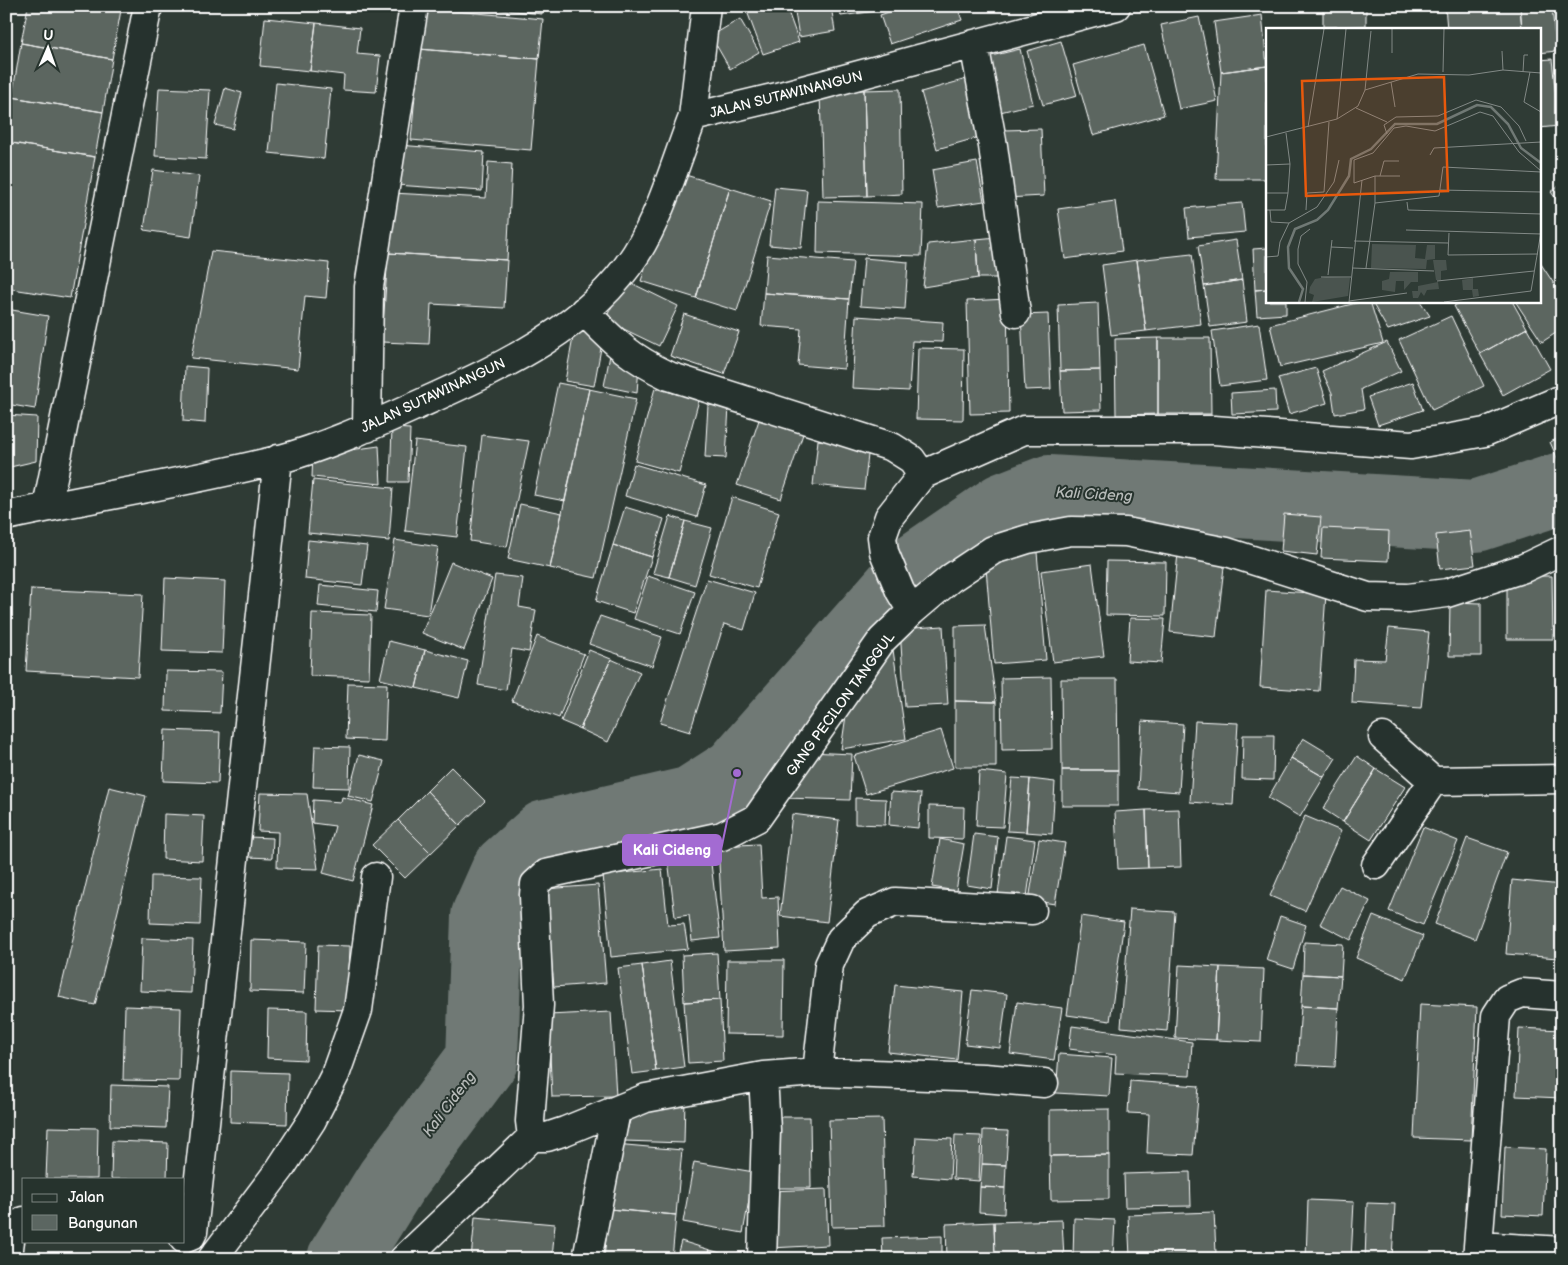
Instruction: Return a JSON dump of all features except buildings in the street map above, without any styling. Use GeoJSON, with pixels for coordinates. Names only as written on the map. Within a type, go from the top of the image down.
{"type":"FeatureCollection","features":[{"type":"Feature","properties":{"kind":"street"},"geometry":{"type":"LineString","coordinates":[[47,507],[148,6]]}},
{"type":"Feature","properties":{"kind":"street"},"geometry":{"type":"LineString","coordinates":[[367,428],[369,287],[414,6]]}},
{"type":"Feature","properties":{"kind":"street"},"geometry":{"type":"LineString","coordinates":[[693,117],[706,6]]}},
{"type":"Feature","properties":{"kind":"street","name":"JALAN SUTAWINANGUN"},"geometry":{"type":"LineString","coordinates":[[6,516],[278,460],[367,428],[483,375],[566,326],[602,296],[636,254],[658,208],[693,117],[777,97],[1116,6]]}},
{"type":"Feature","properties":{"kind":"street"},"geometry":{"type":"LineString","coordinates":[[974,44],[993,146],[1016,313]]}},
{"type":"Feature","properties":{"kind":"street"},"geometry":{"type":"LineString","coordinates":[[584,311],[618,346],[639,361],[669,376],[892,447],[911,459],[922,475]]}},
{"type":"Feature","properties":{"kind":"street"},"geometry":{"type":"LineString","coordinates":[[906,601],[884,552],[882,537],[885,526],[894,510],[922,475],[1024,430],[1214,430],[1411,445],[1485,432],[1562,399]]}},
{"type":"Feature","properties":{"kind":"street"},"geometry":{"type":"LineString","coordinates":[[185,1239],[191,1236],[193,1232],[278,460]]}},
{"type":"Feature","properties":{"kind":"street","name":"GANG PECILON TANGGUL"},"geometry":{"type":"LineString","coordinates":[[532,1137],[530,1121],[539,1005],[535,884],[546,874],[722,836],[757,818],[882,640],[906,601],[951,578],[993,550],[1028,539],[1071,532],[1126,532],[1227,552],[1368,597],[1408,598],[1447,593],[1524,568],[1562,550]]}},
{"type":"Feature","properties":{"kind":"street"},"geometry":{"type":"LineString","coordinates":[[1384,737],[1433,781],[1562,779]]}},
{"type":"Feature","properties":{"kind":"street"},"geometry":{"type":"LineString","coordinates":[[1376,865],[1433,781]]}},
{"type":"Feature","properties":{"kind":"street"},"geometry":{"type":"LineString","coordinates":[[212,1259],[301,1137],[335,1076],[358,1010],[376,877]]}},
{"type":"Feature","properties":{"kind":"street"},"geometry":{"type":"LineString","coordinates":[[817,1072],[829,965],[841,939],[868,914],[895,902],[1032,910]]}},
{"type":"Feature","properties":{"kind":"street"},"geometry":{"type":"LineString","coordinates":[[1562,996],[1522,993],[1507,999],[1496,1016],[1478,1252],[1562,1251]]}},
{"type":"Feature","properties":{"kind":"street"},"geometry":{"type":"LineString","coordinates":[[404,1259],[532,1137],[547,1137],[646,1098],[763,1076],[817,1072],[984,1078],[1044,1083]]}},
{"type":"Feature","properties":{"kind":"street"},"geometry":{"type":"LineString","coordinates":[[762,1259],[766,1130],[763,1076]]}},
{"type":"Feature","properties":{"kind":"street"},"geometry":{"type":"LineString","coordinates":[[587,1259],[616,1111]]}},
{"type":"Feature","properties":{"kind":"street"},"geometry":{"type":"LineString","coordinates":[[8,1259],[11,1234],[14,1228],[22,1222]]}},
{"type":"Feature","properties":{"kind":"waterway","name":"Kali Cideng"},"geometry":{"type":"LineString","coordinates":[[343,1259],[391,1182],[482,1060],[487,916],[507,871],[546,836],[692,802],[737,773],[916,569],[1005,508],[1049,491],[1476,516],[1562,488]]}},
{"type":"Feature","properties":{"kind":"place","name":"Kali Cideng"},"geometry":{"type":"Point","coordinates":[737,773]}}]}
